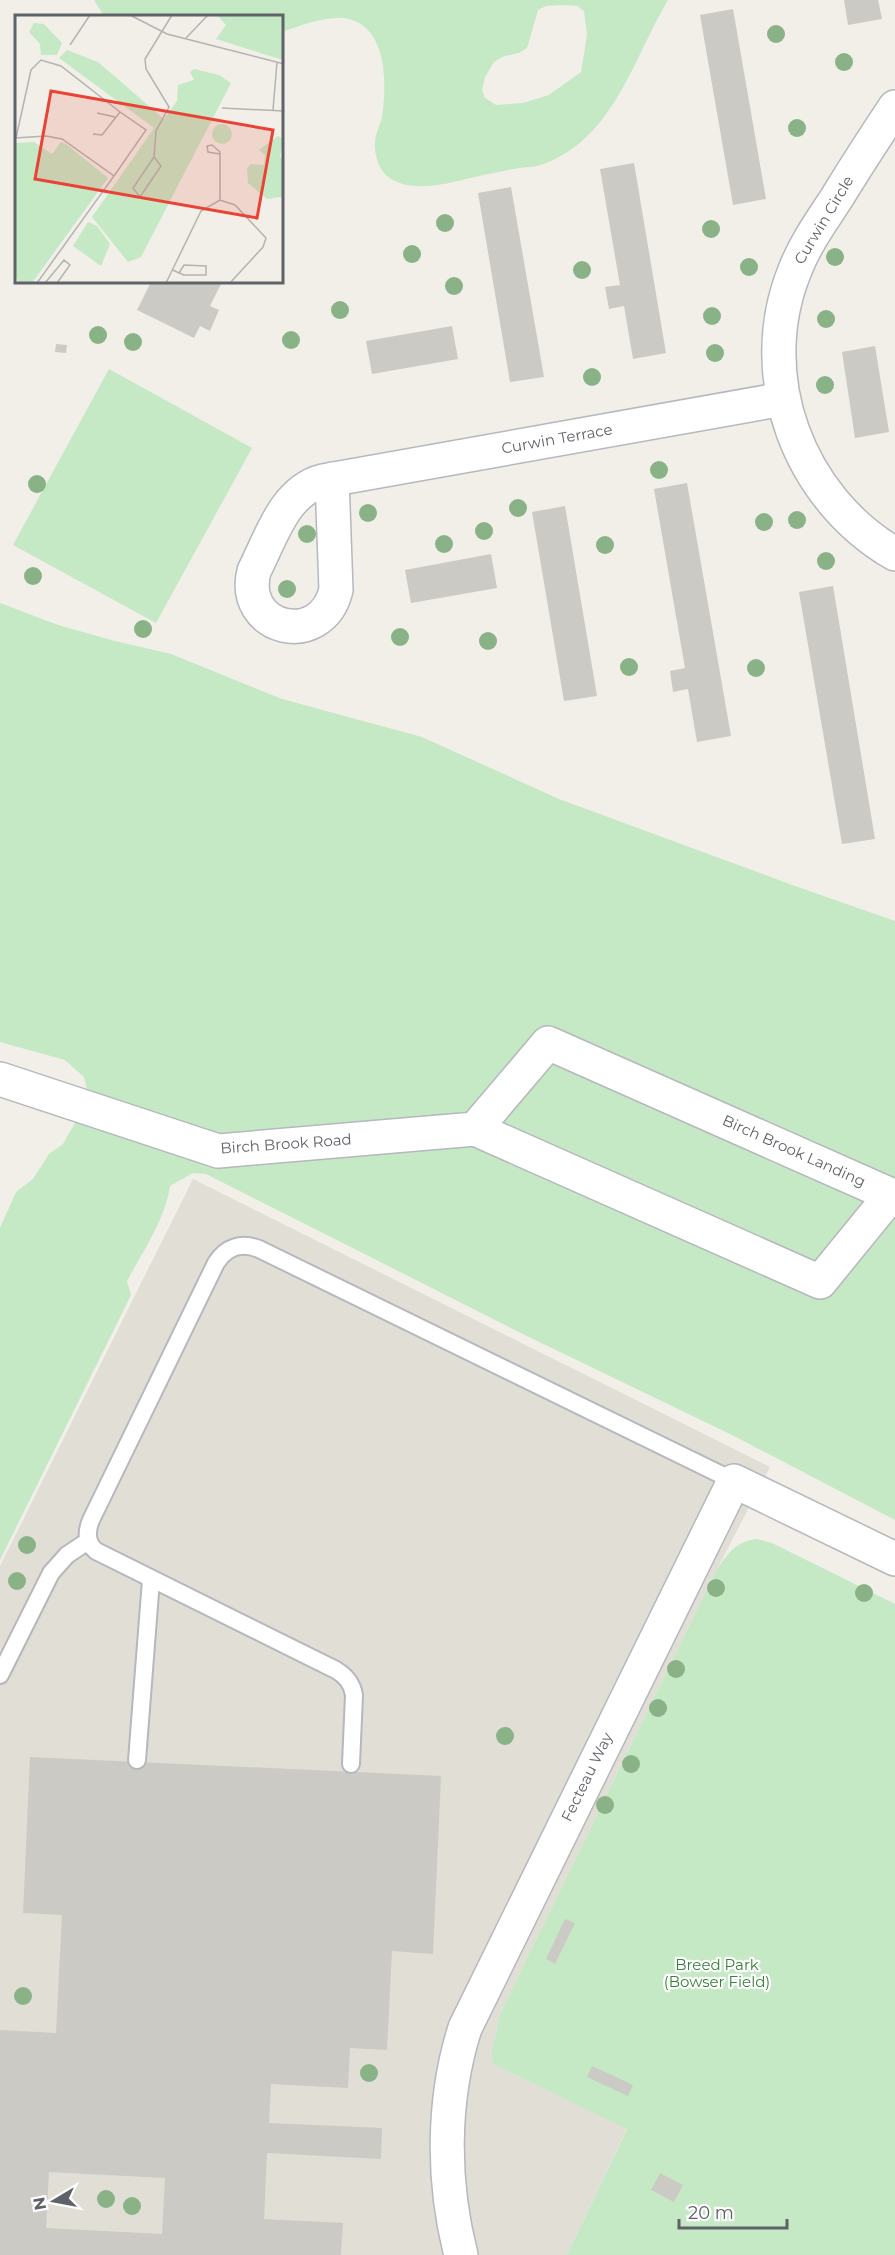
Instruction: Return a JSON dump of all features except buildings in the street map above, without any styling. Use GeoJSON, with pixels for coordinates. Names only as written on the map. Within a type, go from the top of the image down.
{"type":"FeatureCollection","features":[{"type":"Feature","properties":{"kind":"street","name":"Curwin Circle"},"geometry":{"type":"LineString","coordinates":[[895,106],[815,230],[795,270],[782,314],[779,336],[783,399],[798,446],[820,485],[849,520],[865,535],[895,554]]}},
{"type":"Feature","properties":{"kind":"street","name":"Curwin Terrace"},"geometry":{"type":"LineString","coordinates":[[332,480],[783,399]]}},
{"type":"Feature","properties":{"kind":"street","name":"Birch Brook Landing"},"geometry":{"type":"LineString","coordinates":[[548,1043],[891,1194],[820,1282],[475,1129],[548,1043]]}},
{"type":"Feature","properties":{"kind":"street","name":"Birch Brook Road"},"geometry":{"type":"LineString","coordinates":[[0,1079],[218,1151],[475,1129]]}},
{"type":"Feature","properties":{"kind":"street"},"geometry":{"type":"LineString","coordinates":[[734,1481],[895,1560]]}},
{"type":"Feature","properties":{"kind":"street","name":"Fecteau Way"},"geometry":{"type":"LineString","coordinates":[[461,2255],[452,2222],[447,2155],[456,2060],[465,2028],[734,1481]]}},
{"type":"Feature","properties":{"kind":"lane"},"geometry":{"type":"LineString","coordinates":[[351,1764],[354,1701],[353,1690],[344,1676],[96,1551],[88,1541],[89,1525],[216,1263],[223,1255],[238,1246],[259,1249],[734,1481]]}},
{"type":"Feature","properties":{"kind":"lane"},"geometry":{"type":"LineString","coordinates":[[0,1676],[51,1573],[67,1555],[88,1541]]}},
{"type":"Feature","properties":{"kind":"lane"},"geometry":{"type":"LineString","coordinates":[[137,1760],[151,1580]]}},
{"type":"Feature","properties":{"kind":"shaded area"},"geometry":{"type":"Polygon","coordinates":[[[193,1179],[770,1467],[716,1571],[500,2014],[491,2055],[493,2064],[627,2128],[567,2255],[0,2255],[0,1566],[193,1179]]]}},
{"type":"Feature","properties":{"kind":"green space"},"geometry":{"type":"Polygon","coordinates":[[[94,0],[668,0],[620,93],[606,115],[589,135],[569,151],[540,165],[428,186],[396,182],[379,166],[375,143],[384,104],[384,73],[377,43],[369,31],[358,23],[344,18],[329,18],[284,31],[284,15],[103,15],[94,0]],[[562,5],[546,6],[538,10],[527,48],[494,62],[485,77],[482,90],[485,98],[496,105],[523,103],[549,95],[581,72],[587,35],[584,11],[577,6],[562,5]]]}},
{"type":"Feature","properties":{"kind":"green space"},"geometry":{"type":"Polygon","coordinates":[[[109,369],[252,448],[156,623],[13,545],[109,369]]]}},
{"type":"Feature","properties":{"kind":"green space"},"geometry":{"type":"Polygon","coordinates":[[[0,603],[58,625],[171,654],[282,699],[422,737],[559,799],[895,921],[895,1520],[734,1436],[529,1337],[206,1174],[193,1173],[170,1186],[158,1223],[127,1281],[131,1295],[0,1560],[0,1228],[16,1192],[33,1179],[49,1154],[63,1144],[79,1116],[88,1093],[84,1077],[65,1060],[0,1042],[0,603]]]}},
{"type":"Feature","properties":{"kind":"green space","name":"Breed Park (Bowser Field)"},"geometry":{"type":"Polygon","coordinates":[[[757,1539],[772,1543],[895,1604],[895,2255],[567,2255],[627,2129],[493,2064],[491,2055],[500,2014],[716,1571],[733,1549],[743,1542],[757,1539]]]}}]}
